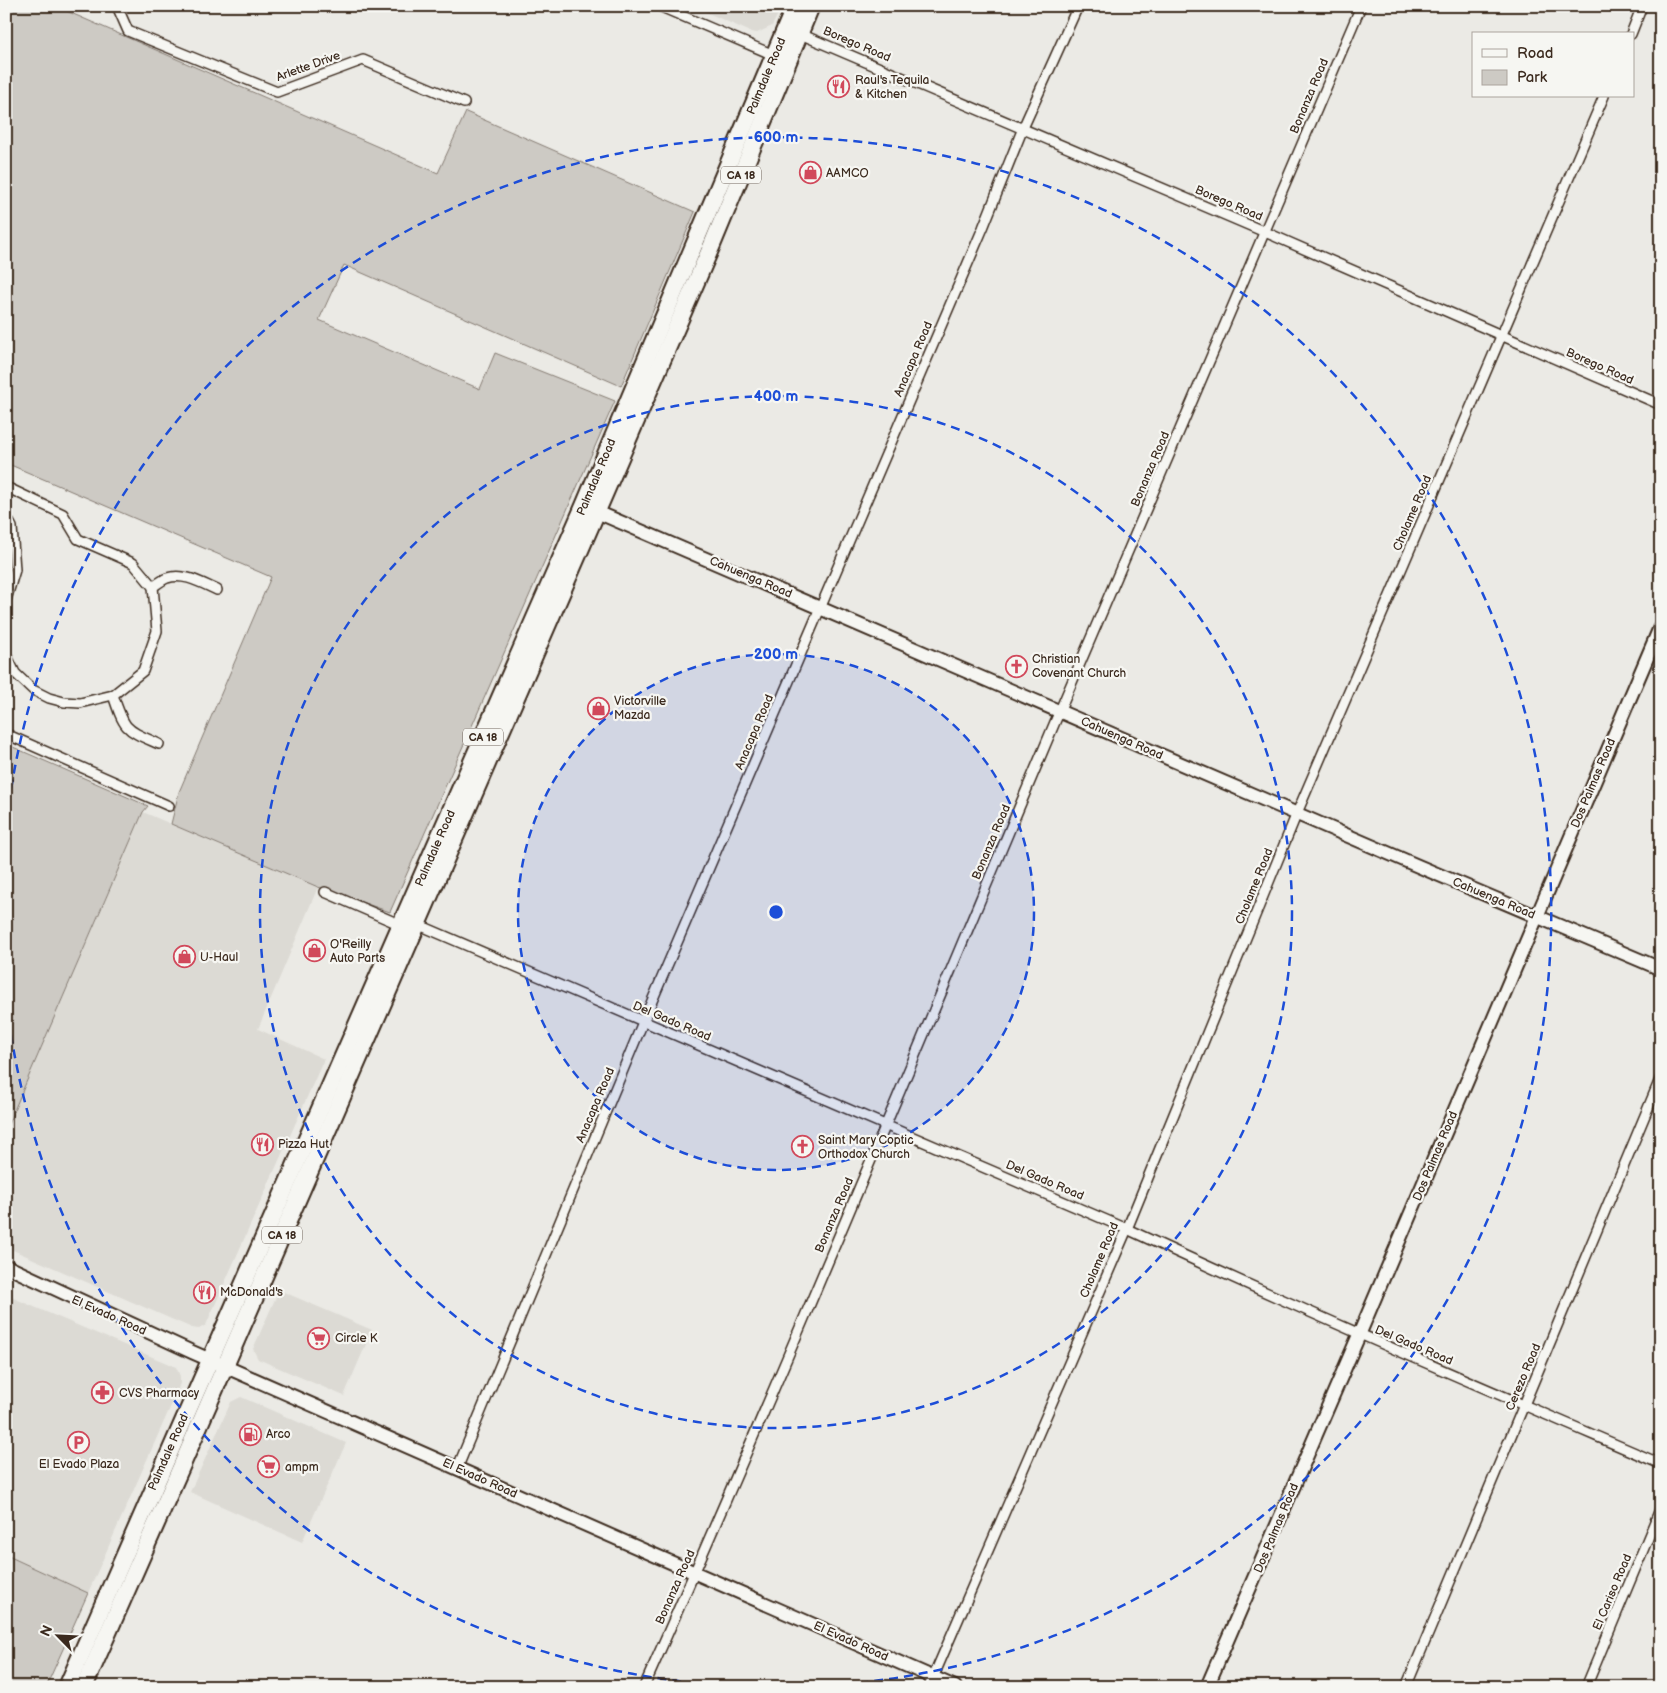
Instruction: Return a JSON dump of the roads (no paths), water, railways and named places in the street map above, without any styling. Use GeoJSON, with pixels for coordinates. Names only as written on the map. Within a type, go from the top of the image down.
{"type":"FeatureCollection","features":[{"type":"Feature","properties":{"kind":"highway","name":"Palmdale Road"},"geometry":{"type":"LineString","coordinates":[[793,31],[795,6]]}},
{"type":"Feature","properties":{"kind":"highway","name":"Palmdale Road"},"geometry":{"type":"LineString","coordinates":[[67,1687],[209,1360],[409,924],[591,509],[712,244],[793,31],[811,6]]}},
{"type":"Feature","properties":{"kind":"highway","name":"Palmdale Road"},"geometry":{"type":"LineString","coordinates":[[84,1687],[225,1367],[409,924]]}},
{"type":"Feature","properties":{"kind":"highway"},"geometry":{"type":"LineString","coordinates":[[140,1558],[136,1553],[135,1546],[151,1510],[150,1495]]}},
{"type":"Feature","properties":{"kind":"street","name":"Arlette Drive"},"geometry":{"type":"LineString","coordinates":[[117,6],[128,31],[277,92],[363,60],[464,103]]}},
{"type":"Feature","properties":{"kind":"street"},"geometry":{"type":"LineString","coordinates":[[659,6],[782,59]]}},
{"type":"Feature","properties":{"kind":"street","name":"Anacapa Road"},"geometry":{"type":"LineString","coordinates":[[457,1469],[643,1022],[975,246],[1023,128],[1078,6]]}},
{"type":"Feature","properties":{"kind":"street","name":"Bonanza Road"},"geometry":{"type":"LineString","coordinates":[[644,1687],[886,1126],[1060,710],[1361,6]]}},
{"type":"Feature","properties":{"kind":"street"},"geometry":{"type":"LineString","coordinates":[[1632,32],[1642,6]]}},
{"type":"Feature","properties":{"kind":"street","name":"Borego Road"},"geometry":{"type":"LineString","coordinates":[[793,31],[1023,128],[1661,405]]}},
{"type":"Feature","properties":{"kind":"street","name":"Cholame Road"},"geometry":{"type":"LineString","coordinates":[[931,1682],[1127,1229],[1297,813],[1603,98]]}},
{"type":"Feature","properties":{"kind":"street"},"geometry":{"type":"LineString","coordinates":[[6,487],[63,514],[78,539],[133,563],[153,587],[157,631],[143,671],[113,696],[80,703],[48,698],[33,690],[15,673],[6,654]]}},
{"type":"Feature","properties":{"kind":"street","name":"Cahuenga Road"},"geometry":{"type":"LineString","coordinates":[[591,509],[1661,968]]}},
{"type":"Feature","properties":{"kind":"street"},"geometry":{"type":"LineString","coordinates":[[6,516],[12,527],[15,570],[10,573],[6,600]]}},
{"type":"Feature","properties":{"kind":"street"},"geometry":{"type":"LineString","coordinates":[[153,587],[167,578],[181,577],[218,590]]}},
{"type":"Feature","properties":{"kind":"street","name":"Dos Palmas Road"},"geometry":{"type":"LineString","coordinates":[[1207,1687],[1661,625]]}},
{"type":"Feature","properties":{"kind":"street"},"geometry":{"type":"LineString","coordinates":[[113,696],[125,726],[131,732],[159,744]]}},
{"type":"Feature","properties":{"kind":"street"},"geometry":{"type":"LineString","coordinates":[[6,734],[169,806]]}},
{"type":"Feature","properties":{"kind":"street","name":"Del Gado Road"},"geometry":{"type":"LineString","coordinates":[[326,892],[409,924],[643,1022],[1127,1229],[1359,1335],[1661,1464]]}},
{"type":"Feature","properties":{"kind":"street","name":"Cerezo Road"},"geometry":{"type":"LineString","coordinates":[[1406,1687],[1661,1077]]}},
{"type":"Feature","properties":{"kind":"street","name":"El Evado Road"},"geometry":{"type":"LineString","coordinates":[[6,1266],[209,1360],[695,1572],[931,1682],[955,1687]]}},
{"type":"Feature","properties":{"kind":"street","name":"El Cariso Road"},"geometry":{"type":"LineString","coordinates":[[1586,1687],[1661,1507]]}},
{"type":"Feature","properties":{"kind":"place","name":"Raul's Tequila & Kitchen"},"geometry":{"type":"Point","coordinates":[839,87]}},
{"type":"Feature","properties":{"kind":"place","name":"AAMCO"},"geometry":{"type":"Point","coordinates":[810,173]}},
{"type":"Feature","properties":{"kind":"place","name":"Christian Covenant Church"},"geometry":{"type":"Point","coordinates":[1016,666]}},
{"type":"Feature","properties":{"kind":"place","name":"Victorville Mazda"},"geometry":{"type":"Point","coordinates":[598,708]}},
{"type":"Feature","properties":{"kind":"place","name":"O'Reilly Auto Parts"},"geometry":{"type":"Point","coordinates":[314,951]}},
{"type":"Feature","properties":{"kind":"place","name":"U-Haul"},"geometry":{"type":"Point","coordinates":[184,957]}},
{"type":"Feature","properties":{"kind":"place","name":"Pizza Hut"},"geometry":{"type":"Point","coordinates":[262,1144]}},
{"type":"Feature","properties":{"kind":"place","name":"Saint Mary Coptic Orthodox Church"},"geometry":{"type":"Point","coordinates":[802,1147]}},
{"type":"Feature","properties":{"kind":"place","name":"McDonald's"},"geometry":{"type":"Point","coordinates":[204,1292]}},
{"type":"Feature","properties":{"kind":"place","name":"Circle K"},"geometry":{"type":"Point","coordinates":[319,1338]}},
{"type":"Feature","properties":{"kind":"place","name":"CVS Pharmacy"},"geometry":{"type":"Point","coordinates":[103,1393]}},
{"type":"Feature","properties":{"kind":"place","name":"Arco"},"geometry":{"type":"Point","coordinates":[250,1434]}},
{"type":"Feature","properties":{"kind":"place","name":"El Evado Plaza"},"geometry":{"type":"Point","coordinates":[79,1443]}},
{"type":"Feature","properties":{"kind":"place","name":"ampm"},"geometry":{"type":"Point","coordinates":[269,1467]}}]}
